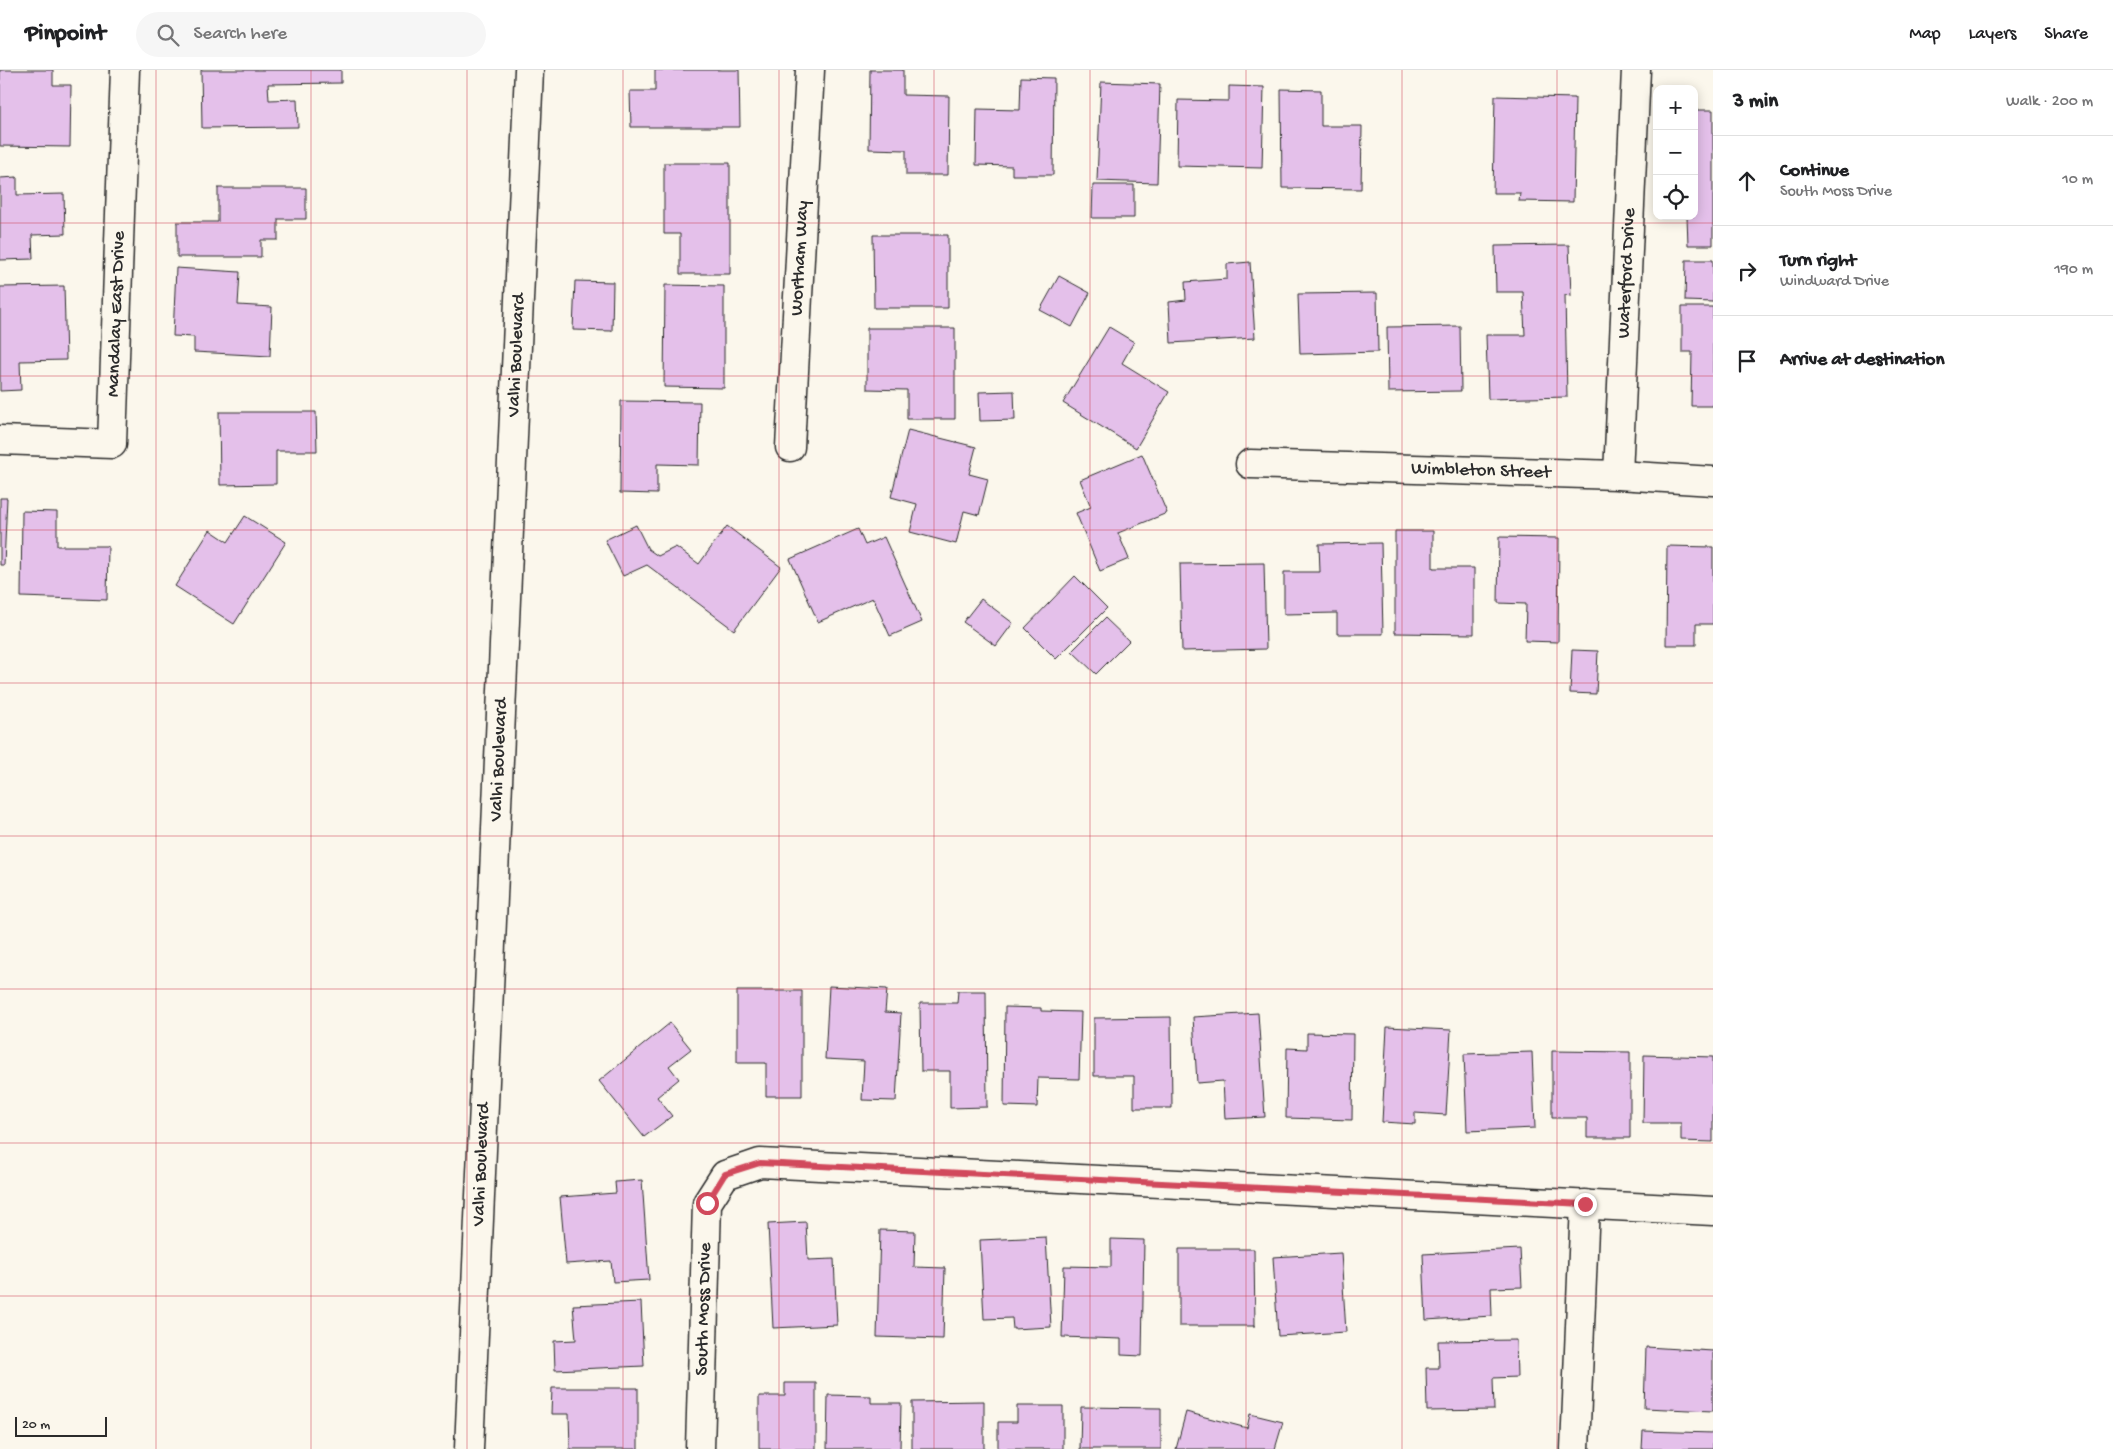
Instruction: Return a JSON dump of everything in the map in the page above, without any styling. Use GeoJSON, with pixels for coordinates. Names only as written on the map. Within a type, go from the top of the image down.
{"type":"FeatureCollection","features":[{"type":"Feature","properties":{"kind":"street","name":"Mandalay East Drive"},"geometry":{"type":"LineString","coordinates":[[0,440],[112,444],[125,70]]}},
{"type":"Feature","properties":{"kind":"street","name":"Valhi Boulevard"},"geometry":{"type":"LineString","coordinates":[[469,1449],[529,70]]}},
{"type":"Feature","properties":{"kind":"street","name":"Wortham Way"},"geometry":{"type":"LineString","coordinates":[[790,447],[810,70]]}},
{"type":"Feature","properties":{"kind":"street","name":"Waterford Drive"},"geometry":{"type":"LineString","coordinates":[[1618,475],[1636,70]]}},
{"type":"Feature","properties":{"kind":"street","name":"Wimbleton Street"},"geometry":{"type":"LineString","coordinates":[[1250,464],[1618,475],[1713,480]]}},
{"type":"Feature","properties":{"kind":"street","name":"South Moss Drive"},"geometry":{"type":"LineString","coordinates":[[700,1449],[707,1203],[725,1174],[760,1163],[1585,1204]]}},
{"type":"Feature","properties":{"kind":"street"},"geometry":{"type":"LineString","coordinates":[[1575,1449],[1585,1204],[1713,1211]]}},
{"type":"Feature","properties":{"kind":"building"},"geometry":{"type":"Polygon","coordinates":[[[0,70],[53,70],[53,85],[71,85],[70,147],[0,146],[0,70]]]}},
{"type":"Feature","properties":{"kind":"building"},"geometry":{"type":"Polygon","coordinates":[[[201,70],[341,70],[341,83],[268,84],[269,100],[297,99],[298,127],[202,128],[201,70]]]}},
{"type":"Feature","properties":{"kind":"building"},"geometry":{"type":"Polygon","coordinates":[[[655,70],[739,70],[740,127],[631,127],[630,91],[655,91],[655,70]]]}},
{"type":"Feature","properties":{"kind":"building"},"geometry":{"type":"Polygon","coordinates":[[[870,70],[903,70],[903,95],[949,96],[948,175],[906,175],[906,150],[869,149],[870,70]]]}},
{"type":"Feature","properties":{"kind":"building"},"geometry":{"type":"Polygon","coordinates":[[[1021,77],[1054,78],[1053,175],[1012,175],[1012,166],[976,165],[977,109],[1020,110],[1021,77]]]}},
{"type":"Feature","properties":{"kind":"building"},"geometry":{"type":"Polygon","coordinates":[[[1101,82],[1160,84],[1157,183],[1097,181],[1101,82]]]}},
{"type":"Feature","properties":{"kind":"building"},"geometry":{"type":"Polygon","coordinates":[[[1229,86],[1264,87],[1262,168],[1177,166],[1178,100],[1229,101],[1229,86]]]}},
{"type":"Feature","properties":{"kind":"building"},"geometry":{"type":"Polygon","coordinates":[[[1281,89],[1321,90],[1321,126],[1362,126],[1361,189],[1282,188],[1281,89]]]}},
{"type":"Feature","properties":{"kind":"building"},"geometry":{"type":"Polygon","coordinates":[[[1495,96],[1575,98],[1573,202],[1519,201],[1520,193],[1493,193],[1495,96]]]}},
{"type":"Feature","properties":{"kind":"building"},"geometry":{"type":"Polygon","coordinates":[[[1698,110],[1713,110],[1713,245],[1688,245],[1687,220],[1698,220],[1698,110]]]}},
{"type":"Feature","properties":{"kind":"building"},"geometry":{"type":"Polygon","coordinates":[[[664,163],[730,163],[730,274],[680,274],[680,234],[664,234],[664,163]]]}},
{"type":"Feature","properties":{"kind":"building"},"geometry":{"type":"Polygon","coordinates":[[[17,177],[17,195],[64,194],[65,234],[32,235],[33,259],[0,260],[0,178],[17,177]]]}},
{"type":"Feature","properties":{"kind":"building"},"geometry":{"type":"Polygon","coordinates":[[[1093,185],[1134,185],[1134,218],[1092,218],[1093,185]]]}},
{"type":"Feature","properties":{"kind":"building"},"geometry":{"type":"Polygon","coordinates":[[[218,188],[306,188],[306,219],[278,219],[278,240],[261,240],[261,257],[177,257],[177,222],[218,222],[218,188]]]}},
{"type":"Feature","properties":{"kind":"building"},"geometry":{"type":"Polygon","coordinates":[[[873,235],[948,235],[948,308],[874,308],[873,235]]]}},
{"type":"Feature","properties":{"kind":"building"},"geometry":{"type":"Polygon","coordinates":[[[1569,245],[1571,296],[1565,295],[1567,397],[1488,399],[1486,335],[1525,335],[1523,292],[1496,292],[1495,246],[1569,245]]]}},
{"type":"Feature","properties":{"kind":"building"},"geometry":{"type":"Polygon","coordinates":[[[1686,260],[1713,260],[1713,302],[1685,301],[1686,260]]]}},
{"type":"Feature","properties":{"kind":"building"},"geometry":{"type":"Polygon","coordinates":[[[1250,262],[1255,338],[1171,343],[1169,302],[1186,300],[1185,282],[1227,279],[1227,264],[1250,262]]]}},
{"type":"Feature","properties":{"kind":"building"},"geometry":{"type":"Polygon","coordinates":[[[176,268],[240,272],[238,305],[272,307],[270,356],[194,352],[194,337],[173,336],[176,268]]]}},
{"type":"Feature","properties":{"kind":"building"},"geometry":{"type":"Polygon","coordinates":[[[1059,276],[1090,293],[1072,327],[1040,310],[1059,276]]]}},
{"type":"Feature","properties":{"kind":"building"},"geometry":{"type":"Polygon","coordinates":[[[575,281],[613,282],[612,331],[573,330],[575,281]]]}},
{"type":"Feature","properties":{"kind":"building"},"geometry":{"type":"Polygon","coordinates":[[[665,285],[724,286],[724,388],[664,387],[665,285]]]}},
{"type":"Feature","properties":{"kind":"building"},"geometry":{"type":"Polygon","coordinates":[[[64,286],[66,360],[20,361],[21,390],[0,391],[0,287],[64,286]]]}},
{"type":"Feature","properties":{"kind":"building"},"geometry":{"type":"Polygon","coordinates":[[[1377,293],[1378,352],[1300,354],[1298,294],[1377,293]]]}},
{"type":"Feature","properties":{"kind":"building"},"geometry":{"type":"Polygon","coordinates":[[[1682,307],[1713,307],[1713,406],[1691,406],[1692,352],[1682,352],[1682,307]]]}},
{"type":"Feature","properties":{"kind":"building"},"geometry":{"type":"Polygon","coordinates":[[[1460,326],[1461,391],[1388,392],[1387,327],[1460,326]]]}},
{"type":"Feature","properties":{"kind":"building"},"geometry":{"type":"Polygon","coordinates":[[[1109,327],[1134,342],[1122,363],[1169,392],[1136,448],[1063,403],[1109,327]]]}},
{"type":"Feature","properties":{"kind":"building"},"geometry":{"type":"Polygon","coordinates":[[[867,328],[955,328],[955,419],[907,419],[907,390],[867,389],[867,328]]]}},
{"type":"Feature","properties":{"kind":"building"},"geometry":{"type":"Polygon","coordinates":[[[1014,391],[1015,420],[980,421],[979,392],[1014,391]]]}},
{"type":"Feature","properties":{"kind":"building"},"geometry":{"type":"Polygon","coordinates":[[[621,401],[700,402],[699,465],[657,464],[657,494],[620,493],[621,401]]]}},
{"type":"Feature","properties":{"kind":"building"},"geometry":{"type":"Polygon","coordinates":[[[219,412],[316,412],[317,451],[276,451],[276,484],[220,485],[219,412]]]}},
{"type":"Feature","properties":{"kind":"building"},"geometry":{"type":"Polygon","coordinates":[[[908,430],[976,447],[969,474],[988,479],[979,515],[964,511],[956,544],[910,532],[917,504],[891,497],[908,430]]]}},
{"type":"Feature","properties":{"kind":"building"},"geometry":{"type":"Polygon","coordinates":[[[1142,454],[1167,513],[1118,533],[1129,559],[1100,571],[1076,513],[1091,507],[1080,480],[1142,454]]]}},
{"type":"Feature","properties":{"kind":"building"},"geometry":{"type":"Polygon","coordinates":[[[0,498],[7,498],[4,565],[0,565],[0,498]]]}},
{"type":"Feature","properties":{"kind":"building"},"geometry":{"type":"Polygon","coordinates":[[[22,511],[57,512],[57,546],[108,546],[107,600],[21,597],[22,511]]]}},
{"type":"Feature","properties":{"kind":"building"},"geometry":{"type":"Polygon","coordinates":[[[245,516],[286,542],[234,624],[175,586],[210,530],[228,542],[245,516]]]}},
{"type":"Feature","properties":{"kind":"building"},"geometry":{"type":"Polygon","coordinates":[[[636,525],[648,549],[658,556],[676,547],[699,564],[727,526],[781,567],[734,630],[647,565],[623,576],[605,540],[636,525]]]}},
{"type":"Feature","properties":{"kind":"building"},"geometry":{"type":"Polygon","coordinates":[[[858,529],[865,545],[884,537],[922,622],[890,636],[873,598],[818,622],[790,559],[858,529]]]}},
{"type":"Feature","properties":{"kind":"building"},"geometry":{"type":"Polygon","coordinates":[[[1395,531],[1433,531],[1433,568],[1474,568],[1474,634],[1395,633],[1395,531]]]}},
{"type":"Feature","properties":{"kind":"building"},"geometry":{"type":"Polygon","coordinates":[[[1499,537],[1559,538],[1558,642],[1525,641],[1526,604],[1498,603],[1499,537]]]}},
{"type":"Feature","properties":{"kind":"building"},"geometry":{"type":"Polygon","coordinates":[[[1381,543],[1383,634],[1337,634],[1337,613],[1284,614],[1284,572],[1320,572],[1319,544],[1381,543]]]}},
{"type":"Feature","properties":{"kind":"building"},"geometry":{"type":"Polygon","coordinates":[[[1667,546],[1713,547],[1713,624],[1696,624],[1696,645],[1666,645],[1667,546]]]}},
{"type":"Feature","properties":{"kind":"building"},"geometry":{"type":"Polygon","coordinates":[[[1264,563],[1266,649],[1182,651],[1180,564],[1264,563]]]}},
{"type":"Feature","properties":{"kind":"building"},"geometry":{"type":"Polygon","coordinates":[[[1075,576],[1107,608],[1056,659],[1025,628],[1075,576]]]}},
{"type":"Feature","properties":{"kind":"building"},"geometry":{"type":"Polygon","coordinates":[[[981,599],[1013,623],[996,646],[963,622],[981,599]]]}},
{"type":"Feature","properties":{"kind":"building"},"geometry":{"type":"Polygon","coordinates":[[[1105,618],[1129,641],[1096,674],[1072,651],[1105,618]]]}},
{"type":"Feature","properties":{"kind":"building"},"geometry":{"type":"Polygon","coordinates":[[[1572,650],[1598,651],[1596,694],[1570,693],[1572,650]]]}},
{"type":"Feature","properties":{"kind":"building"},"geometry":{"type":"Polygon","coordinates":[[[829,986],[887,989],[885,1012],[901,1013],[896,1101],[862,1100],[864,1061],[825,1059],[829,986]]]}},
{"type":"Feature","properties":{"kind":"building"},"geometry":{"type":"Polygon","coordinates":[[[737,991],[802,991],[802,1096],[766,1096],[766,1063],[737,1063],[737,991]]]}},
{"type":"Feature","properties":{"kind":"building"},"geometry":{"type":"Polygon","coordinates":[[[958,991],[986,991],[987,1107],[950,1108],[950,1071],[921,1071],[920,1003],[957,1003],[958,991]]]}},
{"type":"Feature","properties":{"kind":"building"},"geometry":{"type":"Polygon","coordinates":[[[1005,1007],[1041,1008],[1041,1011],[1081,1012],[1079,1079],[1038,1078],[1037,1107],[1004,1106],[1005,1007]]]}},
{"type":"Feature","properties":{"kind":"building"},"geometry":{"type":"Polygon","coordinates":[[[1258,1013],[1265,1117],[1225,1119],[1223,1081],[1197,1083],[1193,1017],[1258,1013]]]}},
{"type":"Feature","properties":{"kind":"building"},"geometry":{"type":"Polygon","coordinates":[[[1171,1017],[1172,1108],[1134,1108],[1134,1076],[1094,1076],[1094,1018],[1171,1017]]]}},
{"type":"Feature","properties":{"kind":"building"},"geometry":{"type":"Polygon","coordinates":[[[670,1023],[691,1049],[669,1066],[679,1079],[657,1097],[672,1116],[644,1137],[599,1081],[670,1023]]]}},
{"type":"Feature","properties":{"kind":"building"},"geometry":{"type":"Polygon","coordinates":[[[1387,1027],[1451,1030],[1446,1115],[1415,1113],[1415,1124],[1382,1122],[1387,1027]]]}},
{"type":"Feature","properties":{"kind":"building"},"geometry":{"type":"Polygon","coordinates":[[[1307,1033],[1353,1034],[1352,1120],[1286,1118],[1287,1048],[1307,1049],[1307,1033]]]}},
{"type":"Feature","properties":{"kind":"building"},"geometry":{"type":"Polygon","coordinates":[[[1552,1051],[1630,1052],[1630,1138],[1587,1138],[1587,1118],[1552,1118],[1552,1051]]]}},
{"type":"Feature","properties":{"kind":"building"},"geometry":{"type":"Polygon","coordinates":[[[1532,1052],[1535,1128],[1467,1131],[1464,1054],[1532,1052]]]}},
{"type":"Feature","properties":{"kind":"building"},"geometry":{"type":"Polygon","coordinates":[[[1644,1055],[1713,1057],[1713,1142],[1681,1141],[1681,1123],[1643,1123],[1644,1055]]]}},
{"type":"Feature","properties":{"kind":"building"},"geometry":{"type":"Polygon","coordinates":[[[642,1180],[649,1280],[613,1282],[611,1261],[566,1264],[560,1197],[616,1193],[615,1182],[642,1180]]]}},
{"type":"Feature","properties":{"kind":"building"},"geometry":{"type":"Polygon","coordinates":[[[806,1222],[808,1260],[834,1259],[837,1325],[773,1328],[768,1224],[806,1222]]]}},
{"type":"Feature","properties":{"kind":"building"},"geometry":{"type":"Polygon","coordinates":[[[880,1230],[915,1231],[914,1267],[945,1268],[943,1339],[877,1337],[880,1230]]]}},
{"type":"Feature","properties":{"kind":"building"},"geometry":{"type":"Polygon","coordinates":[[[1046,1237],[1051,1327],[1013,1329],[1012,1318],[984,1319],[980,1240],[1046,1237]]]}},
{"type":"Feature","properties":{"kind":"building"},"geometry":{"type":"Polygon","coordinates":[[[1111,1239],[1144,1240],[1142,1356],[1121,1355],[1121,1339],[1062,1337],[1064,1266],[1111,1267],[1111,1239]]]}},
{"type":"Feature","properties":{"kind":"building"},"geometry":{"type":"Polygon","coordinates":[[[1179,1249],[1254,1249],[1255,1326],[1179,1326],[1179,1249]]]}},
{"type":"Feature","properties":{"kind":"building"},"geometry":{"type":"Polygon","coordinates":[[[1520,1249],[1522,1287],[1491,1288],[1492,1316],[1426,1320],[1423,1254],[1520,1249]]]}},
{"type":"Feature","properties":{"kind":"building"},"geometry":{"type":"Polygon","coordinates":[[[1341,1253],[1346,1332],[1278,1336],[1273,1257],[1341,1253]]]}},
{"type":"Feature","properties":{"kind":"building"},"geometry":{"type":"Polygon","coordinates":[[[641,1302],[644,1366],[555,1370],[554,1341],[576,1340],[573,1305],[641,1302]]]}},
{"type":"Feature","properties":{"kind":"building"},"geometry":{"type":"Polygon","coordinates":[[[1516,1340],[1517,1377],[1493,1378],[1494,1410],[1427,1411],[1426,1368],[1439,1368],[1438,1341],[1516,1340]]]}},
{"type":"Feature","properties":{"kind":"building"},"geometry":{"type":"Polygon","coordinates":[[[1646,1347],[1713,1351],[1713,1411],[1644,1408],[1646,1347]]]}},
{"type":"Feature","properties":{"kind":"building"},"geometry":{"type":"Polygon","coordinates":[[[785,1383],[816,1383],[816,1449],[759,1449],[759,1396],[785,1396],[785,1383]]]}},
{"type":"Feature","properties":{"kind":"building"},"geometry":{"type":"Polygon","coordinates":[[[552,1388],[638,1388],[638,1449],[570,1449],[569,1414],[551,1414],[552,1388]]]}},
{"type":"Feature","properties":{"kind":"building"},"geometry":{"type":"Polygon","coordinates":[[[828,1395],[871,1396],[871,1403],[901,1403],[900,1449],[827,1449],[828,1395]]]}},
{"type":"Feature","properties":{"kind":"building"},"geometry":{"type":"Polygon","coordinates":[[[984,1401],[984,1449],[912,1449],[912,1402],[984,1401]]]}},
{"type":"Feature","properties":{"kind":"building"},"geometry":{"type":"Polygon","coordinates":[[[1017,1406],[1063,1406],[1063,1449],[998,1449],[998,1422],[1017,1422],[1017,1406]]]}},
{"type":"Feature","properties":{"kind":"building"},"geometry":{"type":"Polygon","coordinates":[[[1081,1407],[1161,1408],[1161,1449],[1080,1449],[1081,1407]]]}},
{"type":"Feature","properties":{"kind":"building"},"geometry":{"type":"Polygon","coordinates":[[[1186,1412],[1247,1428],[1250,1414],[1283,1422],[1275,1449],[1176,1449],[1186,1412]]]}},
{"type":"Feature","properties":{"kind":"building"},"geometry":{"type":"Polygon","coordinates":[[[1643,1431],[1713,1433],[1713,1449],[1642,1449],[1643,1431]]]}},
{"type":"Feature","properties":{"kind":"route"},"geometry":{"type":"LineString","coordinates":[[707,1203],[725,1174],[760,1163],[1585,1204]]}}]}
